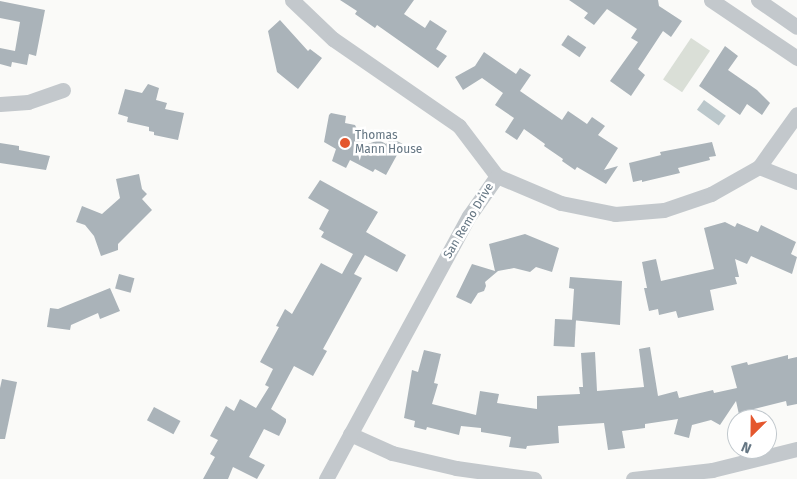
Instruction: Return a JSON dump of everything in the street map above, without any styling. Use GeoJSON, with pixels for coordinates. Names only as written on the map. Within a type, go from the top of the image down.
{"type":"FeatureCollection","features":[{"type":"Feature","properties":{"kind":"street","name":"San Remo Drive"},"geometry":{"type":"LineString","coordinates":[[292,0],[333,39],[459,126],[497,176],[469,216],[326,479]]}},
{"type":"Feature","properties":{"kind":"street"},"geometry":{"type":"LineString","coordinates":[[711,0],[797,58]]}},
{"type":"Feature","properties":{"kind":"street"},"geometry":{"type":"LineString","coordinates":[[758,0],[797,27]]}},
{"type":"Feature","properties":{"kind":"street"},"geometry":{"type":"LineString","coordinates":[[0,104],[28,102],[63,90]]}},
{"type":"Feature","properties":{"kind":"street"},"geometry":{"type":"LineString","coordinates":[[497,176],[561,203],[616,214],[664,210],[711,194],[759,167],[797,114]]}},
{"type":"Feature","properties":{"kind":"street"},"geometry":{"type":"LineString","coordinates":[[759,167],[797,182]]}},
{"type":"Feature","properties":{"kind":"street"},"geometry":{"type":"LineString","coordinates":[[350,434],[401,455],[456,468],[534,479]]}},
{"type":"Feature","properties":{"kind":"street"},"geometry":{"type":"LineString","coordinates":[[633,479],[712,470],[797,449]]}},
{"type":"Feature","properties":{"kind":"shaded area"},"geometry":{"type":"Polygon","coordinates":[[[691,38],[710,51],[682,92],[663,79],[691,38]]]}},
{"type":"Feature","properties":{"kind":"shaded area"},"geometry":{"type":"Polygon","coordinates":[[[704,100],[726,116],[719,126],[697,110],[704,100]]]}},
{"type":"Feature","properties":{"kind":"building"},"geometry":{"type":"Polygon","coordinates":[[[340,0],[414,0],[404,14],[425,28],[430,20],[447,31],[436,49],[447,56],[438,68],[377,25],[375,28],[355,14],[357,11],[340,0]]]}},
{"type":"Feature","properties":{"kind":"building"},"geometry":{"type":"Polygon","coordinates":[[[569,0],[658,0],[659,6],[682,21],[671,37],[663,31],[638,69],[645,75],[631,96],[610,81],[638,42],[631,38],[637,29],[607,9],[594,25],[584,18],[588,13],[569,0]]]}},
{"type":"Feature","properties":{"kind":"building"},"geometry":{"type":"Polygon","coordinates":[[[0,1],[45,10],[36,56],[29,54],[27,65],[12,62],[11,67],[0,64],[0,48],[15,51],[20,22],[0,18],[0,1]]]}},
{"type":"Feature","properties":{"kind":"building"},"geometry":{"type":"Polygon","coordinates":[[[280,20],[308,51],[310,49],[322,58],[298,89],[277,72],[268,31],[280,20]]]}},
{"type":"Feature","properties":{"kind":"building"},"geometry":{"type":"Polygon","coordinates":[[[568,35],[586,47],[580,57],[561,45],[568,35]]]}},
{"type":"Feature","properties":{"kind":"building"},"geometry":{"type":"Polygon","coordinates":[[[725,46],[738,56],[728,70],[757,90],[770,103],[762,115],[747,104],[740,115],[699,86],[725,46]]]}},
{"type":"Feature","properties":{"kind":"building"},"geometry":{"type":"Polygon","coordinates":[[[484,52],[516,74],[520,68],[531,75],[520,91],[562,120],[568,111],[587,124],[592,117],[605,126],[598,135],[618,148],[604,170],[618,166],[606,184],[577,167],[575,170],[524,129],[517,140],[505,132],[514,118],[495,105],[503,93],[482,78],[463,90],[455,77],[475,66],[484,52]]]}},
{"type":"Feature","properties":{"kind":"building"},"geometry":{"type":"Polygon","coordinates":[[[148,84],[159,88],[156,100],[167,103],[165,109],[184,113],[178,140],[154,135],[154,132],[149,131],[149,127],[127,122],[128,117],[118,114],[125,89],[142,93],[148,84]]]}},
{"type":"Feature","properties":{"kind":"building","name":"Thomas Mann House"},"geometry":{"type":"Polygon","coordinates":[[[331,113],[346,116],[345,123],[355,125],[365,145],[379,140],[386,144],[391,138],[403,144],[386,175],[375,169],[373,172],[350,160],[346,168],[332,161],[336,149],[324,142],[331,113]]]}},
{"type":"Feature","properties":{"kind":"building"},"geometry":{"type":"Polygon","coordinates":[[[712,142],[716,156],[709,157],[710,160],[678,168],[680,173],[642,182],[642,180],[633,182],[629,163],[661,155],[660,152],[712,142]]]}},
{"type":"Feature","properties":{"kind":"building"},"geometry":{"type":"Polygon","coordinates":[[[0,143],[19,146],[19,150],[50,156],[46,170],[0,163],[0,143]]]}},
{"type":"Feature","properties":{"kind":"building"},"geometry":{"type":"Polygon","coordinates":[[[139,174],[142,189],[147,194],[142,199],[152,210],[118,244],[118,250],[101,256],[94,236],[85,225],[76,222],[82,206],[102,214],[120,198],[116,179],[139,174]]]}},
{"type":"Feature","properties":{"kind":"building"},"geometry":{"type":"Polygon","coordinates":[[[320,180],[378,212],[366,232],[406,255],[397,272],[365,255],[354,274],[362,278],[323,349],[327,351],[313,376],[294,366],[271,409],[286,419],[286,422],[279,436],[264,429],[249,457],[265,465],[257,479],[233,467],[228,479],[203,479],[215,457],[210,454],[218,440],[210,436],[226,406],[234,411],[240,399],[256,408],[269,387],[265,385],[273,369],[260,362],[279,327],[276,326],[285,309],[292,314],[321,263],[342,274],[353,254],[321,237],[324,232],[319,229],[329,210],[308,198],[320,180]]]}},
{"type":"Feature","properties":{"kind":"building"},"geometry":{"type":"Polygon","coordinates":[[[725,222],[735,227],[737,223],[758,232],[761,225],[796,242],[791,254],[797,257],[792,274],[751,256],[747,264],[735,259],[739,277],[735,277],[737,284],[710,290],[714,310],[678,318],[676,311],[659,315],[658,309],[649,311],[644,288],[647,288],[642,262],[656,259],[661,281],[714,269],[704,228],[725,222]]]}},
{"type":"Feature","properties":{"kind":"building"},"geometry":{"type":"Polygon","coordinates":[[[525,234],[559,248],[552,272],[536,267],[530,272],[514,268],[498,271],[485,282],[484,291],[478,293],[471,304],[456,297],[472,264],[495,271],[489,244],[525,234]]]}},
{"type":"Feature","properties":{"kind":"building"},"geometry":{"type":"Polygon","coordinates":[[[119,274],[134,278],[131,293],[115,288],[119,274]]]}},
{"type":"Feature","properties":{"kind":"building"},"geometry":{"type":"Polygon","coordinates":[[[570,277],[622,281],[620,325],[572,320],[574,289],[569,288],[570,277]]]}},
{"type":"Feature","properties":{"kind":"building"},"geometry":{"type":"Polygon","coordinates":[[[110,288],[120,311],[100,319],[98,313],[71,325],[70,330],[47,327],[50,308],[58,309],[110,288]]]}},
{"type":"Feature","properties":{"kind":"building"},"geometry":{"type":"Polygon","coordinates":[[[555,319],[576,320],[575,347],[554,346],[555,319]]]}},
{"type":"Feature","properties":{"kind":"building"},"geometry":{"type":"Polygon","coordinates":[[[650,347],[658,396],[677,391],[679,398],[713,390],[714,393],[737,388],[731,366],[747,362],[748,365],[788,355],[788,359],[797,357],[797,404],[787,406],[786,401],[754,409],[738,409],[736,401],[731,409],[727,409],[727,414],[720,425],[711,420],[692,425],[689,438],[674,434],[678,419],[645,424],[645,428],[622,431],[625,448],[608,450],[604,423],[558,426],[559,443],[527,446],[526,449],[509,447],[511,437],[481,432],[481,428],[461,426],[459,435],[427,427],[426,430],[414,427],[415,421],[404,418],[412,370],[418,372],[424,350],[441,354],[434,383],[438,384],[432,404],[476,415],[480,391],[499,394],[497,403],[537,409],[537,396],[580,394],[579,387],[583,387],[581,353],[595,352],[597,391],[644,387],[639,349],[650,347]]]}},
{"type":"Feature","properties":{"kind":"building"},"geometry":{"type":"Polygon","coordinates":[[[2,379],[17,382],[5,439],[0,439],[0,388],[2,379]]]}},
{"type":"Feature","properties":{"kind":"building"},"geometry":{"type":"Polygon","coordinates":[[[154,407],[180,421],[173,434],[147,420],[154,407]]]}},
{"type":"Feature","properties":{"kind":"place","name":"Thomas Mann House"},"geometry":{"type":"Point","coordinates":[345,143]}}]}
